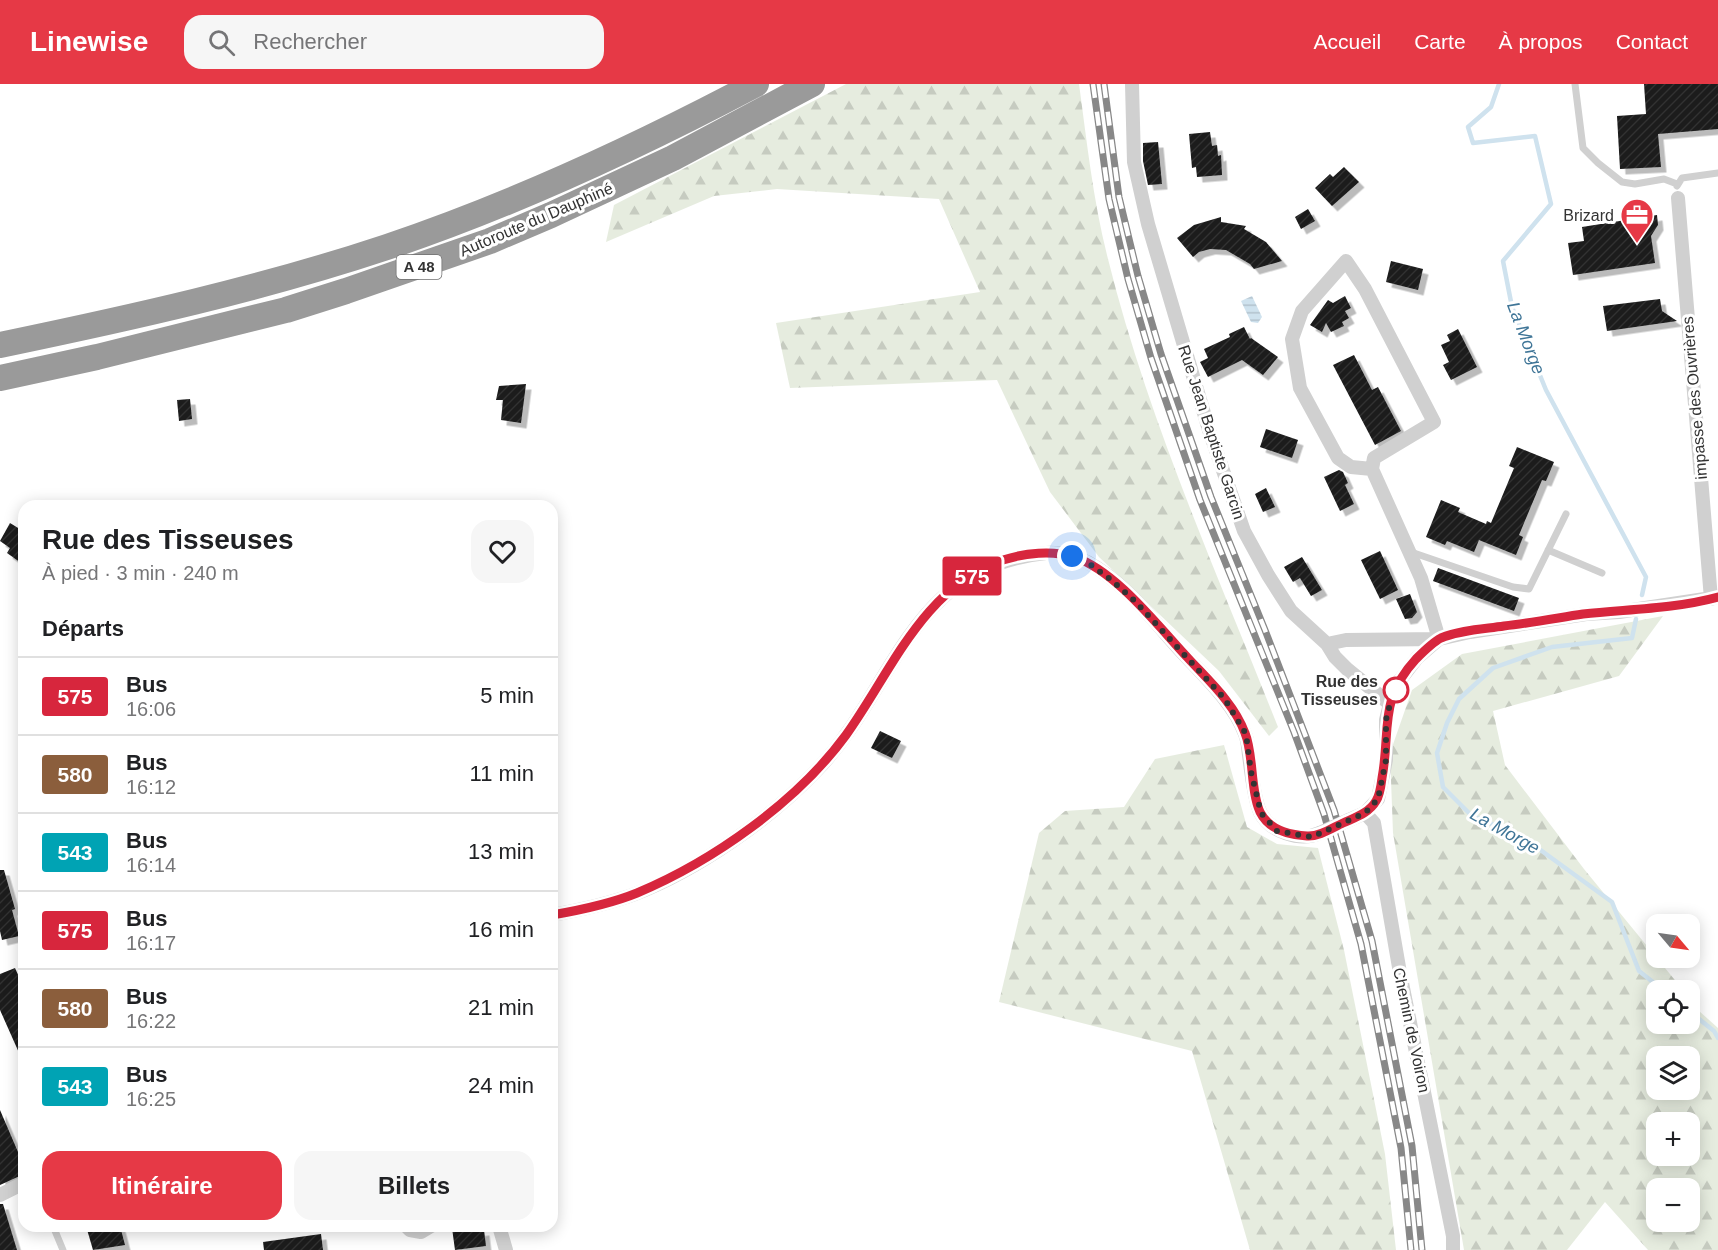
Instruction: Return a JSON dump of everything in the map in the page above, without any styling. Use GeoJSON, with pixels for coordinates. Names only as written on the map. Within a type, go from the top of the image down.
{"type":"FeatureCollection","features":[{"type":"Feature","properties":{"kind":"highway","name":"Autoroute du Dauphiné"},"geometry":{"type":"LineString","coordinates":[[0,345],[207,299],[306,272],[451,225],[593,165],[756,84]]}},
{"type":"Feature","properties":{"kind":"highway","name":"Autoroute du Dauphiné"},"geometry":{"type":"LineString","coordinates":[[0,378],[97,357],[286,309],[470,248],[551,215],[673,158],[813,84]]}},
{"type":"Feature","properties":{"kind":"street","name":"Rue Jean Baptiste Garcin"},"geometry":{"type":"LineString","coordinates":[[1132,84],[1134,162],[1148,224],[1209,430],[1244,531],[1292,611],[1327,645],[1347,669],[1390,704]]}},
{"type":"Feature","properties":{"kind":"street","name":"impasse des Ouvrières"},"geometry":{"type":"LineString","coordinates":[[1678,191],[1715,598]]}},
{"type":"Feature","properties":{"kind":"street"},"geometry":{"type":"LineString","coordinates":[[1372,469],[1351,467],[1338,458],[1300,388],[1292,339],[1302,311],[1346,261],[1365,289],[1434,422],[1374,458],[1372,469],[1421,578],[1439,639]]}},
{"type":"Feature","properties":{"kind":"street"},"geometry":{"type":"LineString","coordinates":[[558,914],[592,908],[636,894],[692,865],[744,833],[786,800],[817,771],[845,736],[902,646],[927,612],[953,589],[976,573],[1004,560],[1052,553],[1072,556],[1087,562],[1135,601],[1224,698],[1246,734],[1251,772],[1261,813],[1277,831],[1312,837],[1365,813],[1378,799],[1386,760],[1386,720],[1390,704],[1400,680],[1411,665],[1439,639]]}},
{"type":"Feature","properties":{"kind":"street"},"geometry":{"type":"LineString","coordinates":[[1327,645],[1346,640],[1439,639],[1586,614],[1619,612],[1715,598]]}},
{"type":"Feature","properties":{"kind":"street","name":"Chemin de Voiron"},"geometry":{"type":"LineString","coordinates":[[1365,813],[1374,823],[1400,973],[1454,1236],[1453,1250]]}},
{"type":"Feature","properties":{"kind":"street"},"geometry":{"type":"LineString","coordinates":[[0,1195],[18,1185]]}},
{"type":"Feature","properties":{"kind":"street"},"geometry":{"type":"LineString","coordinates":[[501,1232],[506,1250]]}},
{"type":"Feature","properties":{"kind":"lane"},"geometry":{"type":"LineString","coordinates":[[1575,84],[1583,148],[1622,182],[1635,184],[1664,179],[1678,191],[1682,178],[1718,173]]}},
{"type":"Feature","properties":{"kind":"lane"},"geometry":{"type":"LineString","coordinates":[[1409,551],[1514,587],[1529,589],[1566,514]]}},
{"type":"Feature","properties":{"kind":"lane"},"geometry":{"type":"LineString","coordinates":[[1548,550],[1602,573]]}},
{"type":"Feature","properties":{"kind":"lane"},"geometry":{"type":"LineString","coordinates":[[56,1232],[63,1250]]}},
{"type":"Feature","properties":{"kind":"green space"},"geometry":{"type":"Polygon","coordinates":[[[846,84],[1079,84],[1098,215],[1124,319],[1185,496],[1278,727],[1269,736],[1219,671],[1099,557],[1050,492],[997,380],[790,388],[776,323],[980,292],[939,199],[777,189],[714,196],[606,242],[614,205],[846,84]]]}},
{"type":"Feature","properties":{"kind":"green space"},"geometry":{"type":"Polygon","coordinates":[[[1663,616],[1619,676],[1493,711],[1505,765],[1584,869],[1646,945],[1646,968],[1665,968],[1675,980],[1646,980],[1646,1034],[1700,1034],[1700,1012],[1718,1028],[1718,1250],[1648,1250],[1605,1202],[1567,1250],[1464,1250],[1393,833],[1390,753],[1412,690],[1462,654],[1663,616]]]}},
{"type":"Feature","properties":{"kind":"green space"},"geometry":{"type":"Polygon","coordinates":[[[1224,745],[1247,827],[1277,844],[1318,848],[1344,950],[1385,1154],[1396,1250],[1250,1250],[1192,1051],[999,1002],[1039,833],[1065,811],[1124,807],[1155,759],[1224,745]]]}},
{"type":"Feature","properties":{"kind":"water"},"geometry":{"type":"Polygon","coordinates":[[[1252,296],[1262,317],[1258,323],[1251,322],[1241,301],[1252,296]]]}},
{"type":"Feature","properties":{"kind":"building"},"geometry":{"type":"Polygon","coordinates":[[[1644,84],[1718,84],[1718,129],[1658,134],[1661,167],[1620,169],[1617,116],[1646,114],[1644,84]]]}},
{"type":"Feature","properties":{"kind":"building"},"geometry":{"type":"Polygon","coordinates":[[[1210,132],[1212,146],[1217,145],[1218,156],[1221,155],[1222,175],[1197,177],[1196,167],[1192,168],[1189,134],[1210,132]]]}},
{"type":"Feature","properties":{"kind":"building"},"geometry":{"type":"Polygon","coordinates":[[[1158,142],[1162,184],[1148,185],[1143,161],[1143,143],[1158,142]]]}},
{"type":"Feature","properties":{"kind":"building"},"geometry":{"type":"Polygon","coordinates":[[[1344,167],[1359,182],[1332,206],[1315,188],[1330,174],[1333,177],[1344,167]]]}},
{"type":"Feature","properties":{"kind":"building"},"geometry":{"type":"Polygon","coordinates":[[[1308,209],[1315,221],[1301,229],[1295,217],[1308,209]]]}},
{"type":"Feature","properties":{"kind":"building"},"geometry":{"type":"Polygon","coordinates":[[[1657,215],[1658,225],[1651,236],[1655,263],[1573,275],[1568,243],[1584,241],[1582,227],[1657,215]]]}},
{"type":"Feature","properties":{"kind":"building"},"geometry":{"type":"Polygon","coordinates":[[[1221,217],[1221,222],[1246,226],[1244,229],[1266,242],[1282,261],[1254,269],[1250,264],[1226,250],[1210,249],[1199,252],[1193,257],[1177,238],[1194,225],[1221,217]]]}},
{"type":"Feature","properties":{"kind":"building"},"geometry":{"type":"Polygon","coordinates":[[[1391,261],[1423,269],[1418,290],[1386,282],[1391,261]]]}},
{"type":"Feature","properties":{"kind":"building"},"geometry":{"type":"Polygon","coordinates":[[[1345,296],[1351,308],[1345,311],[1349,318],[1342,322],[1344,326],[1331,332],[1326,323],[1322,332],[1310,325],[1328,300],[1333,303],[1345,296]]]}},
{"type":"Feature","properties":{"kind":"building"},"geometry":{"type":"Polygon","coordinates":[[[1660,299],[1662,311],[1677,321],[1607,331],[1603,306],[1660,299]]]}},
{"type":"Feature","properties":{"kind":"building"},"geometry":{"type":"Polygon","coordinates":[[[1244,327],[1250,339],[1278,357],[1263,375],[1242,360],[1208,377],[1200,362],[1208,358],[1204,349],[1230,337],[1229,334],[1244,327]]]}},
{"type":"Feature","properties":{"kind":"building"},"geometry":{"type":"Polygon","coordinates":[[[1458,329],[1477,367],[1451,380],[1443,365],[1449,362],[1441,345],[1450,341],[1447,335],[1458,329]]]}},
{"type":"Feature","properties":{"kind":"building"},"geometry":{"type":"Polygon","coordinates":[[[1354,355],[1372,390],[1378,387],[1401,431],[1375,445],[1333,365],[1354,355]]]}},
{"type":"Feature","properties":{"kind":"building"},"geometry":{"type":"Polygon","coordinates":[[[526,384],[521,423],[501,420],[503,400],[496,400],[499,386],[526,384]]]}},
{"type":"Feature","properties":{"kind":"building"},"geometry":{"type":"Polygon","coordinates":[[[190,399],[192,419],[179,421],[177,400],[190,399]]]}},
{"type":"Feature","properties":{"kind":"building"},"geometry":{"type":"Polygon","coordinates":[[[1266,429],[1298,440],[1292,458],[1260,447],[1266,429]]]}},
{"type":"Feature","properties":{"kind":"building"},"geometry":{"type":"Polygon","coordinates":[[[1517,447],[1554,462],[1546,481],[1542,480],[1519,535],[1523,537],[1516,555],[1479,540],[1474,552],[1447,541],[1445,545],[1426,537],[1441,500],[1460,508],[1458,512],[1486,524],[1487,521],[1491,523],[1514,468],[1509,466],[1517,447]]]}},
{"type":"Feature","properties":{"kind":"building"},"geometry":{"type":"Polygon","coordinates":[[[1339,470],[1343,472],[1348,483],[1345,485],[1354,504],[1340,511],[1324,477],[1339,470]]]}},
{"type":"Feature","properties":{"kind":"building"},"geometry":{"type":"Polygon","coordinates":[[[1266,488],[1275,507],[1263,512],[1255,494],[1266,488]]]}},
{"type":"Feature","properties":{"kind":"building"},"geometry":{"type":"Polygon","coordinates":[[[10,523],[18,528],[18,561],[7,553],[10,548],[0,541],[10,523]]]}},
{"type":"Feature","properties":{"kind":"building"},"geometry":{"type":"Polygon","coordinates":[[[1380,551],[1398,590],[1380,599],[1361,560],[1380,551]]]}},
{"type":"Feature","properties":{"kind":"building"},"geometry":{"type":"Polygon","coordinates":[[[1302,557],[1322,590],[1311,596],[1300,578],[1293,582],[1284,567],[1302,557]]]}},
{"type":"Feature","properties":{"kind":"building"},"geometry":{"type":"Polygon","coordinates":[[[1438,568],[1519,598],[1514,611],[1433,581],[1438,568]]]}},
{"type":"Feature","properties":{"kind":"building"},"geometry":{"type":"Polygon","coordinates":[[[1410,594],[1417,612],[1412,618],[1405,619],[1396,599],[1410,594]]]}},
{"type":"Feature","properties":{"kind":"building"},"geometry":{"type":"Polygon","coordinates":[[[880,731],[901,741],[892,758],[871,748],[880,731]]]}},
{"type":"Feature","properties":{"kind":"building"},"geometry":{"type":"Polygon","coordinates":[[[0,870],[4,870],[15,909],[12,910],[18,936],[2,940],[0,870]]]}},
{"type":"Feature","properties":{"kind":"building"},"geometry":{"type":"Polygon","coordinates":[[[15,968],[18,975],[18,1050],[0,1010],[0,974],[15,968]]]}},
{"type":"Feature","properties":{"kind":"building"},"geometry":{"type":"Polygon","coordinates":[[[0,1110],[18,1152],[18,1177],[0,1185],[0,1110]]]}},
{"type":"Feature","properties":{"kind":"building"},"geometry":{"type":"Polygon","coordinates":[[[0,1204],[3,1204],[17,1250],[0,1250],[0,1204]]]}},
{"type":"Feature","properties":{"kind":"building"},"geometry":{"type":"Polygon","coordinates":[[[88,1232],[122,1232],[125,1245],[93,1250],[88,1232]]]}},
{"type":"Feature","properties":{"kind":"building"},"geometry":{"type":"Polygon","coordinates":[[[453,1232],[484,1232],[486,1246],[455,1250],[453,1232]]]}},
{"type":"Feature","properties":{"kind":"building"},"geometry":{"type":"Polygon","coordinates":[[[321,1234],[323,1250],[264,1250],[263,1242],[321,1234]]]}},
{"type":"Feature","properties":{"kind":"waterway","name":"La Morge"},"geometry":{"type":"LineString","coordinates":[[1499,84],[1491,107],[1468,127],[1473,143],[1535,136],[1551,204],[1503,261],[1512,307],[1546,390],[1646,577],[1642,595]]}},
{"type":"Feature","properties":{"kind":"waterway","name":"La Morge"},"geometry":{"type":"LineString","coordinates":[[1636,619],[1632,638],[1552,647],[1493,668],[1459,699],[1447,723],[1437,753],[1443,787],[1471,815],[1524,838],[1612,902],[1639,971],[1650,980]]}},
{"type":"Feature","properties":{"kind":"waterway","name":"La Morge"},"geometry":{"type":"LineString","coordinates":[[1700,1020],[1714,1031],[1718,1038]]}},
{"type":"Feature","properties":{"kind":"railway"},"geometry":{"type":"LineString","coordinates":[[1093,84],[1109,199],[1128,279],[1151,358],[1200,500],[1294,732],[1324,814],[1361,944],[1401,1148],[1411,1250]]}},
{"type":"Feature","properties":{"kind":"railway"},"geometry":{"type":"LineString","coordinates":[[1104,84],[1119,197],[1138,276],[1161,354],[1211,497],[1334,810],[1372,941],[1412,1146],[1422,1250]]}},
{"type":"Feature","properties":{"kind":"bus line","name":"575"},"geometry":{"type":"LineString","coordinates":[[558,914],[592,908],[636,894],[692,865],[744,833],[786,800],[817,771],[845,736],[902,646],[927,612],[953,589],[976,573],[1004,560],[1052,553],[1072,556],[1087,562],[1135,601],[1224,698],[1246,734],[1251,772],[1261,813],[1277,831],[1312,837],[1365,813],[1378,799],[1386,760],[1386,720],[1390,704],[1400,680],[1408,669],[1439,639],[1586,614],[1619,612],[1718,597]]}},
{"type":"Feature","properties":{"kind":"place","name":"Brizard"},"geometry":{"type":"Point","coordinates":[1637,244]}},
{"type":"Feature","properties":{"kind":"place","name":"Rue des Tisseuses"},"geometry":{"type":"Point","coordinates":[1396,690]}},
{"type":"Feature","properties":{"kind":"route"},"geometry":{"type":"LineString","coordinates":[[1072,556],[1087,562],[1135,601],[1224,698],[1246,734],[1251,772],[1261,813],[1277,831],[1312,837],[1365,813],[1378,799],[1386,760],[1386,720],[1396,690]]}}]}
